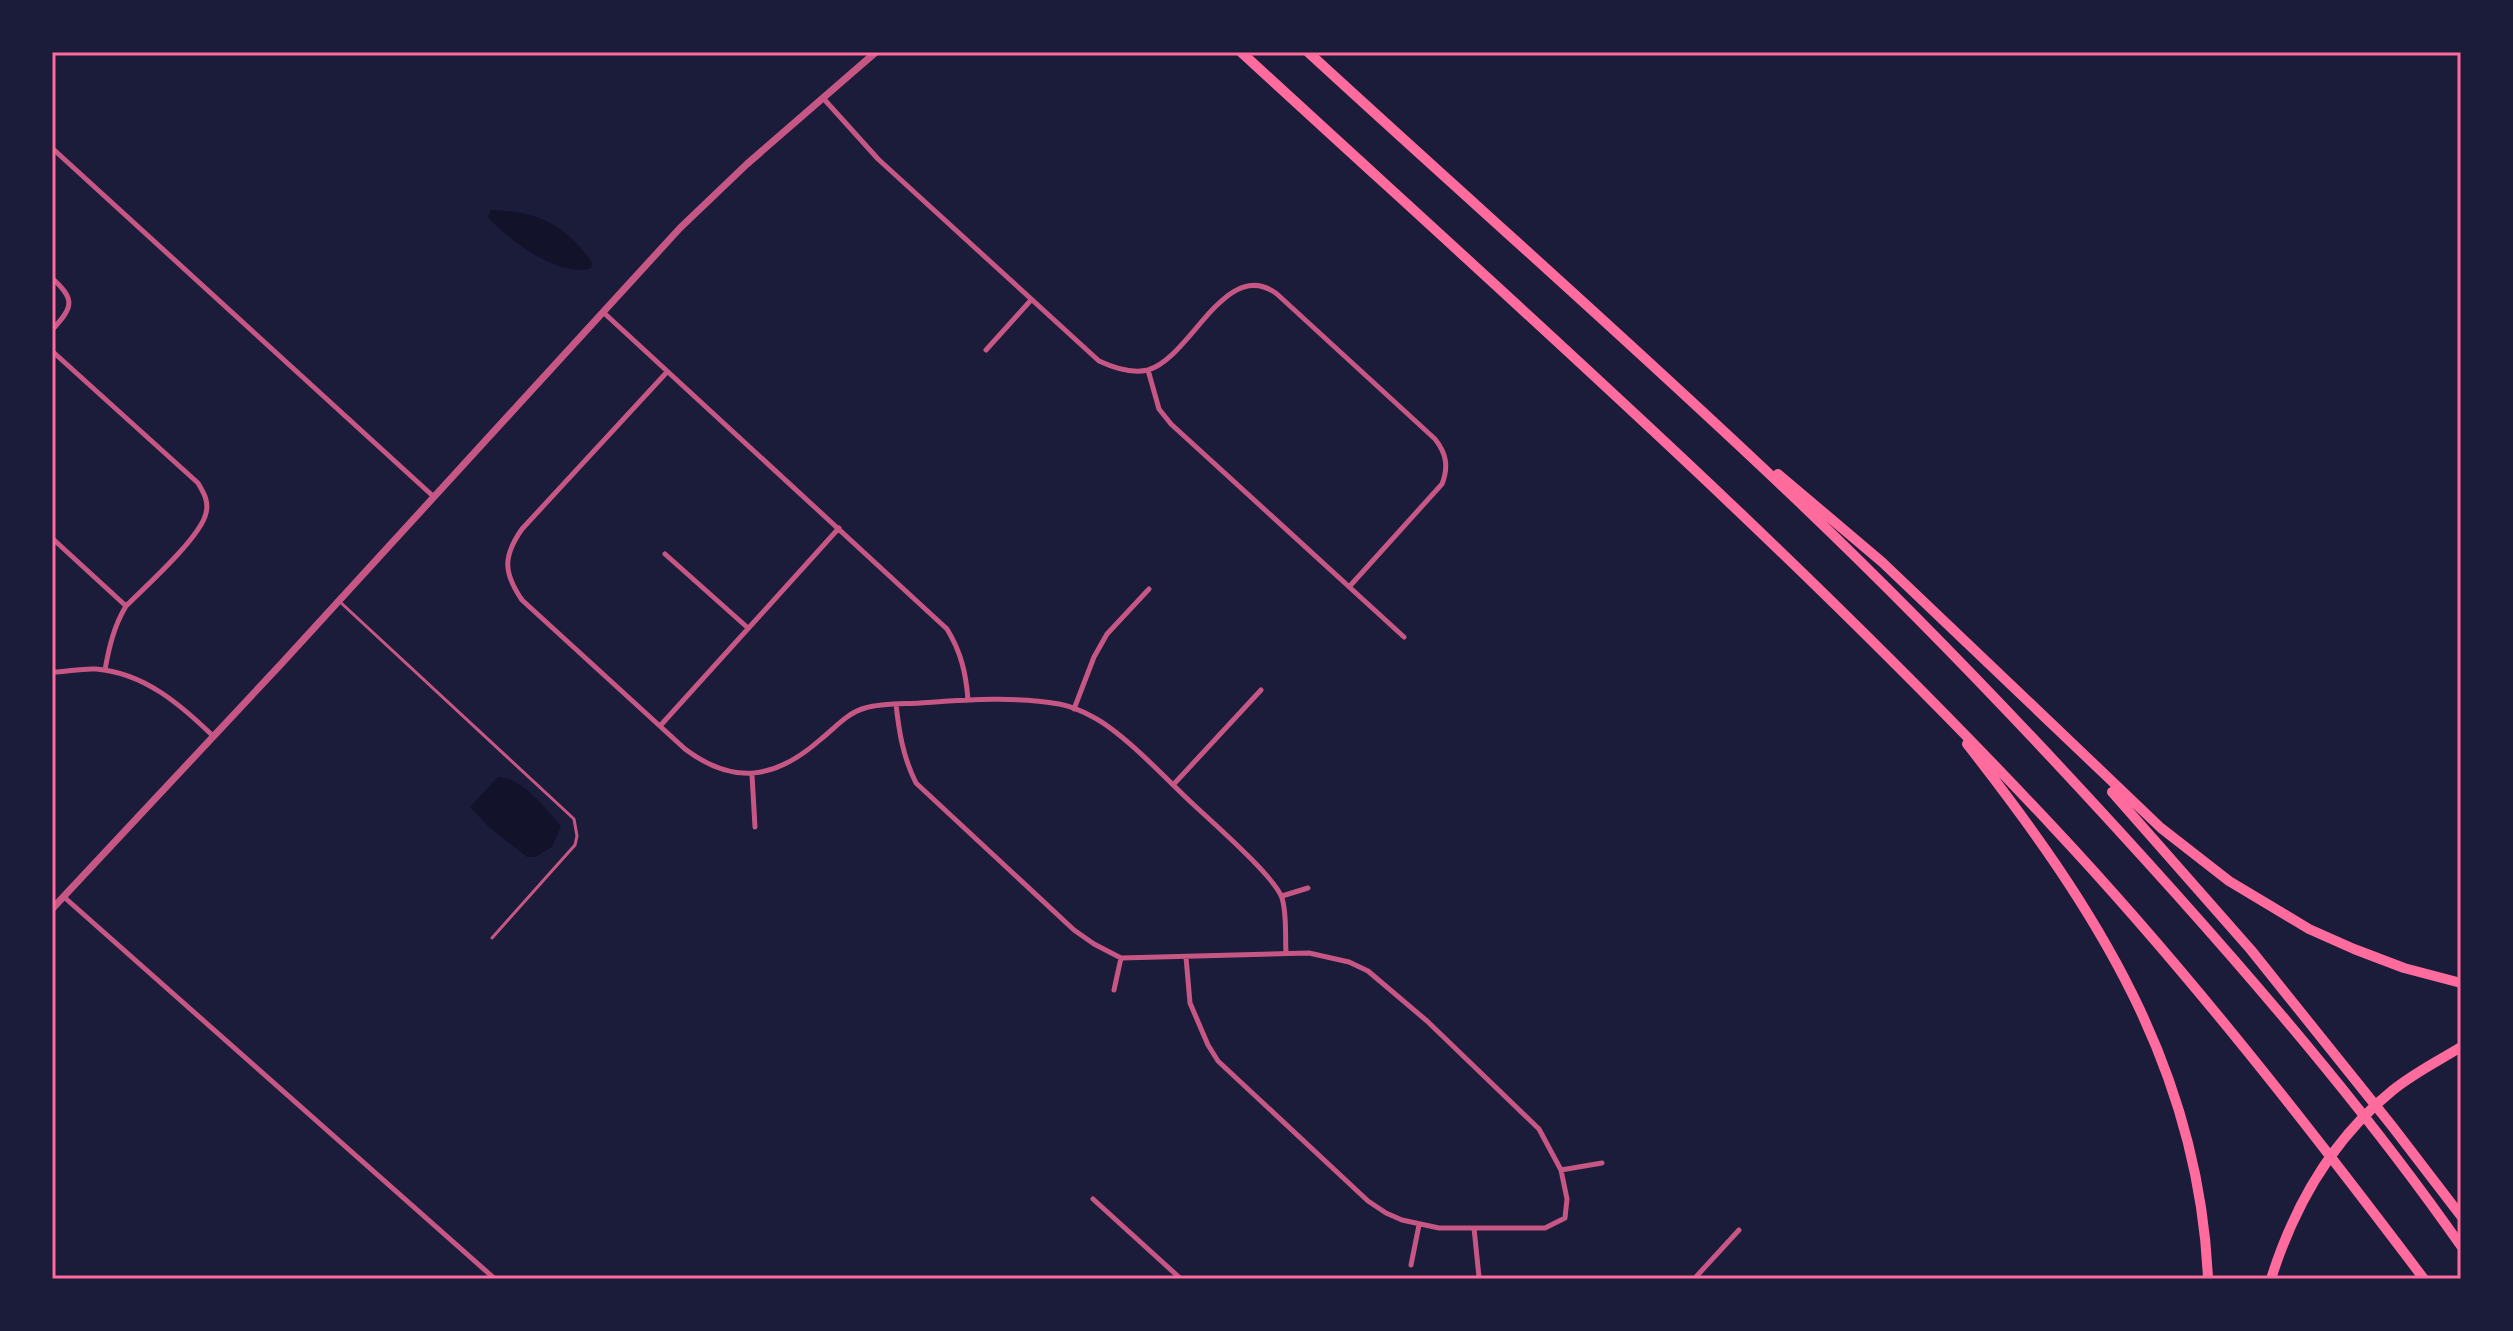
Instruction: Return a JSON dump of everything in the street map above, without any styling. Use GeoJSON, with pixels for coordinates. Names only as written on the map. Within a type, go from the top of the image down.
{"type":"FeatureCollection","features":[{"type":"Feature","properties":{"kind":"highway"},"geometry":{"type":"LineString","coordinates":[[1241,52],[1757,526],[1928,695],[2057,831],[2157,943],[2278,1090],[2424,1279]]}},
{"type":"Feature","properties":{"kind":"highway"},"geometry":{"type":"LineString","coordinates":[[1308,52],[1700,409],[1942,642],[2088,795],[2230,955],[2296,1034],[2461,1246]]}},
{"type":"Feature","properties":{"kind":"highway"},"geometry":{"type":"LineString","coordinates":[[1700,409],[1882,562],[2161,828],[2229,881],[2309,929],[2354,949],[2404,968],[2461,983]]}},
{"type":"Feature","properties":{"kind":"highway"},"geometry":{"type":"LineString","coordinates":[[1987,662],[2120,800],[2251,950],[2461,1216]]}},
{"type":"Feature","properties":{"kind":"highway"},"geometry":{"type":"LineString","coordinates":[[1928,695],[2053,859],[2098,928],[2143,1015],[2170,1077],[2184,1121],[2204,1222],[2208,1279]]}},
{"type":"Feature","properties":{"kind":"highway"},"geometry":{"type":"LineString","coordinates":[[2271,1279],[2285,1235],[2305,1193],[2346,1136],[2368,1113],[2418,1073],[2461,1047]]}},
{"type":"Feature","properties":{"kind":"street"},"geometry":{"type":"LineString","coordinates":[[52,909],[687,222],[747,164],[876,52]]}},
{"type":"Feature","properties":{"kind":"street"},"geometry":{"type":"LineString","coordinates":[[823,98],[878,159],[1099,361],[1118,369],[1148,370],[1167,359],[1239,287],[1266,287],[1435,439],[1442,447],[1446,462],[1445,478],[1349,587]]}},
{"type":"Feature","properties":{"kind":"street"},"geometry":{"type":"LineString","coordinates":[[52,148],[434,497]]}},
{"type":"Feature","properties":{"kind":"street"},"geometry":{"type":"LineString","coordinates":[[52,278],[65,290],[70,302],[66,314],[52,330]]}},
{"type":"Feature","properties":{"kind":"street"},"geometry":{"type":"LineString","coordinates":[[986,350],[1031,300]]}},
{"type":"Feature","properties":{"kind":"street"},"geometry":{"type":"LineString","coordinates":[[603,312],[947,629],[958,646],[966,672],[968,700]]}},
{"type":"Feature","properties":{"kind":"street"},"geometry":{"type":"LineString","coordinates":[[52,351],[198,483],[206,500],[207,511],[196,532],[126,606],[112,635],[105,670]]}},
{"type":"Feature","properties":{"kind":"street"},"geometry":{"type":"LineString","coordinates":[[1148,370],[1159,409],[1171,424],[1404,637]]}},
{"type":"Feature","properties":{"kind":"street"},"geometry":{"type":"LineString","coordinates":[[667,372],[522,529],[511,545],[507,564],[510,583],[522,600],[699,759],[725,770],[752,775],[788,764],[847,716],[864,708],[968,700],[1061,704],[1095,718],[1173,785],[1237,846],[1282,896],[1286,952]]}},
{"type":"Feature","properties":{"kind":"street"},"geometry":{"type":"LineString","coordinates":[[660,726],[839,528]]}},
{"type":"Feature","properties":{"kind":"street"},"geometry":{"type":"LineString","coordinates":[[53,539],[126,606]]}},
{"type":"Feature","properties":{"kind":"street"},"geometry":{"type":"LineString","coordinates":[[665,554],[748,628]]}},
{"type":"Feature","properties":{"kind":"street"},"geometry":{"type":"LineString","coordinates":[[1074,709],[1094,657],[1107,634],[1149,589]]}},
{"type":"Feature","properties":{"kind":"street"},"geometry":{"type":"LineString","coordinates":[[52,672],[105,670],[141,682],[167,695],[213,736]]}},
{"type":"Feature","properties":{"kind":"street"},"geometry":{"type":"LineString","coordinates":[[1173,785],[1261,690]]}},
{"type":"Feature","properties":{"kind":"street"},"geometry":{"type":"LineString","coordinates":[[896,704],[906,764],[916,783],[1074,930],[1094,944],[1121,958],[1309,953],[1349,962],[1368,971],[1525,1112],[1547,1139],[1561,1170],[1567,1199],[1566,1214],[1560,1221],[1545,1228],[1419,1225],[1386,1213],[1368,1201],[1218,1061],[1190,1003],[1186,957]]}},
{"type":"Feature","properties":{"kind":"street"},"geometry":{"type":"LineString","coordinates":[[752,775],[755,827]]}},
{"type":"Feature","properties":{"kind":"street"},"geometry":{"type":"LineString","coordinates":[[1282,896],[1308,888]]}},
{"type":"Feature","properties":{"kind":"street"},"geometry":{"type":"LineString","coordinates":[[64,897],[495,1279]]}},
{"type":"Feature","properties":{"kind":"street"},"geometry":{"type":"LineString","coordinates":[[1114,990],[1121,958]]}},
{"type":"Feature","properties":{"kind":"street"},"geometry":{"type":"LineString","coordinates":[[1561,1170],[1602,1163]]}},
{"type":"Feature","properties":{"kind":"street"},"geometry":{"type":"LineString","coordinates":[[1093,1199],[1181,1279]]}},
{"type":"Feature","properties":{"kind":"street"},"geometry":{"type":"LineString","coordinates":[[1411,1265],[1419,1225]]}},
{"type":"Feature","properties":{"kind":"street"},"geometry":{"type":"LineString","coordinates":[[1474,1228],[1479,1277]]}},
{"type":"Feature","properties":{"kind":"street"},"geometry":{"type":"LineString","coordinates":[[1694,1279],[1739,1230]]}},
{"type":"Feature","properties":{"kind":"lane"},"geometry":{"type":"LineString","coordinates":[[339,601],[574,819],[575,845],[492,938]]}},
{"type":"Feature","properties":{"kind":"shaded area"},"geometry":{"type":"Polygon","coordinates":[[[491,210],[523,213],[549,222],[571,238],[592,262],[591,268],[564,268],[535,255],[488,217],[491,210]]]}},
{"type":"Feature","properties":{"kind":"shaded area"},"geometry":{"type":"Polygon","coordinates":[[[498,777],[507,778],[525,788],[561,826],[552,847],[535,857],[527,857],[490,828],[470,807],[498,777]]]}}]}
